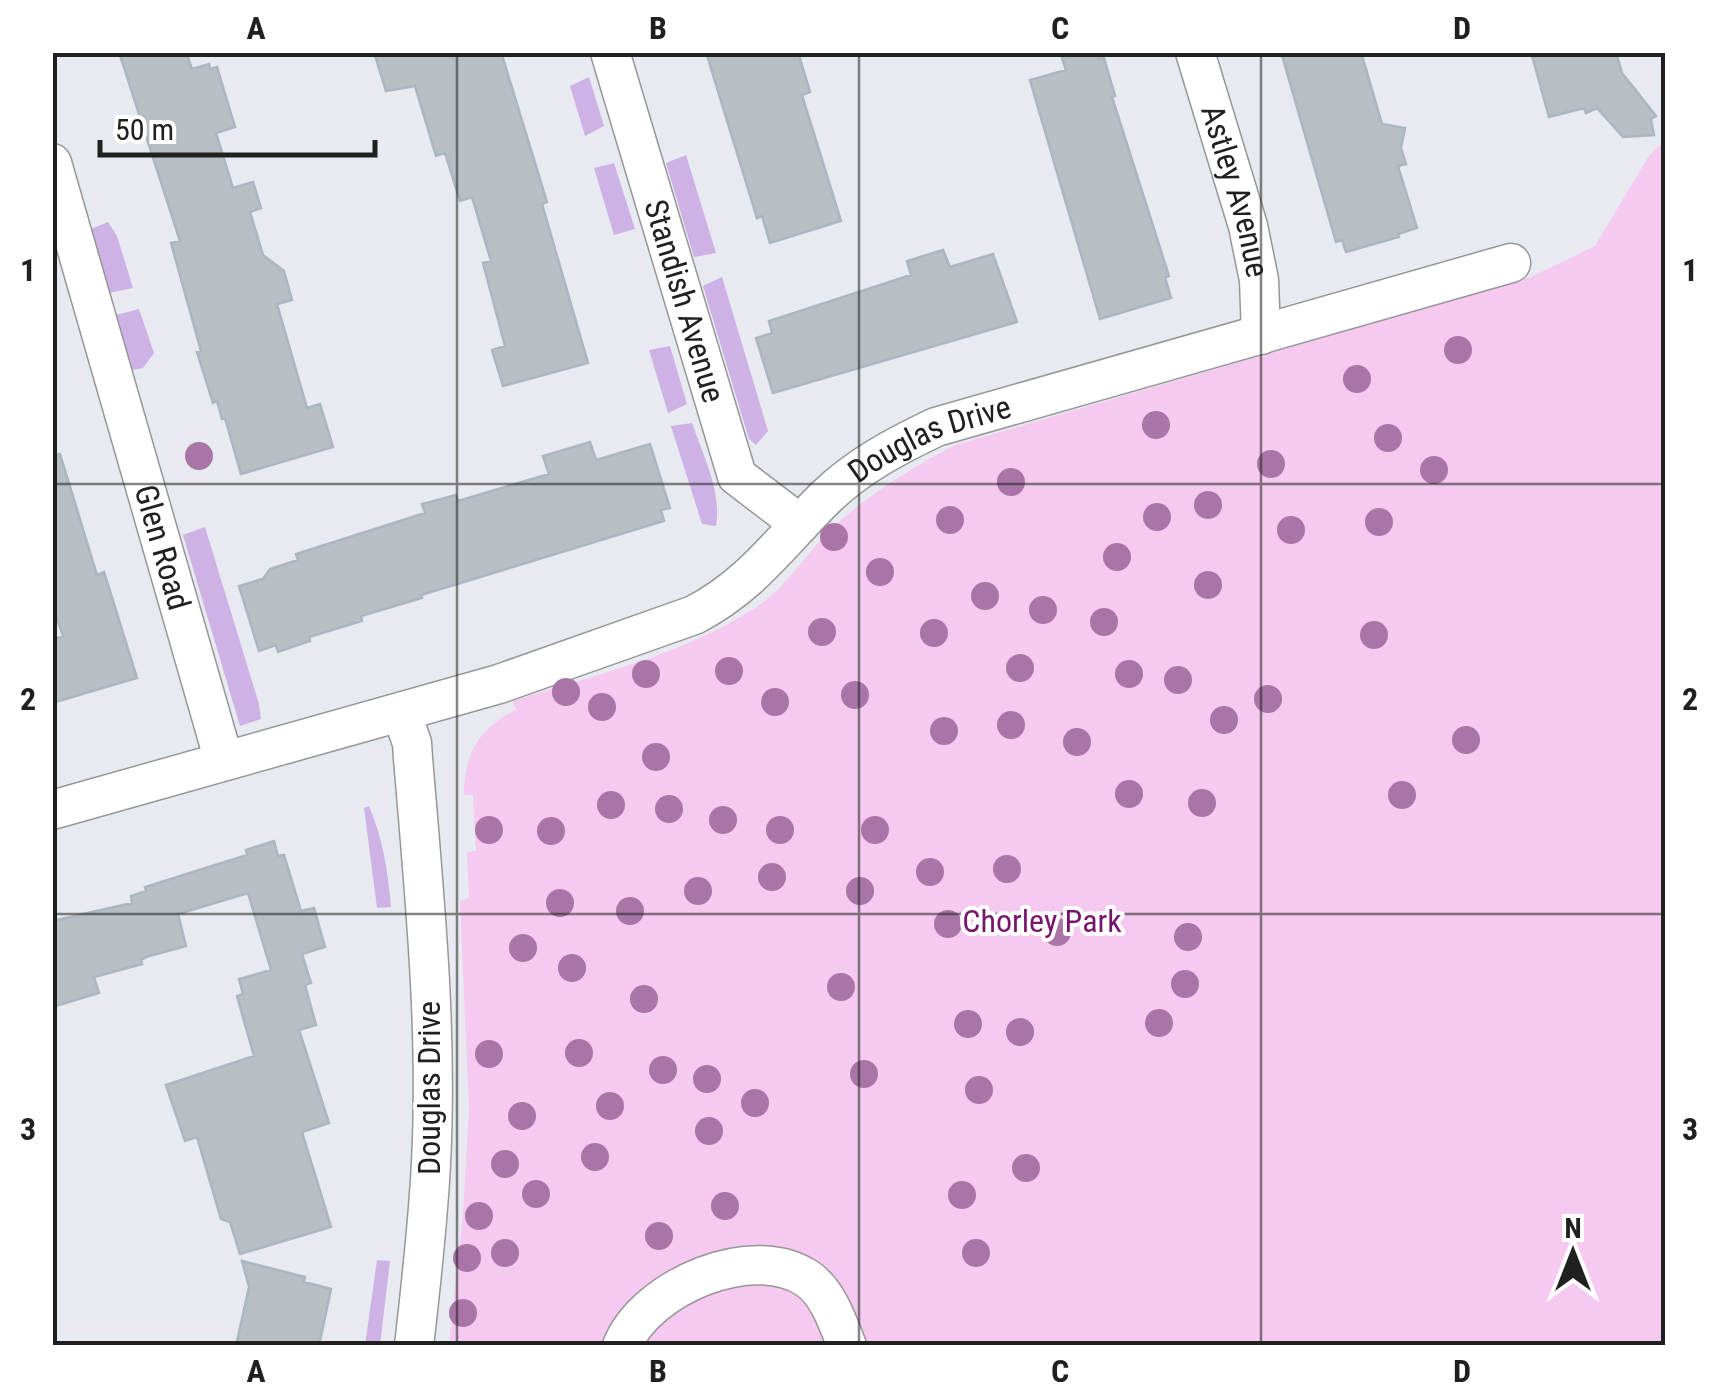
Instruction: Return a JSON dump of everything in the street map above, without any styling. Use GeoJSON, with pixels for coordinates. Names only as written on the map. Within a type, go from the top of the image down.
{"type":"FeatureCollection","features":[{"type":"Feature","properties":{"kind":"street","name":"Standish Avenue"},"geometry":{"type":"LineString","coordinates":[[610,52],[737,476],[800,524]]}},
{"type":"Feature","properties":{"kind":"street","name":"Astley Avenue"},"geometry":{"type":"LineString","coordinates":[[1195,52],[1248,226],[1259,280],[1261,335]]}},
{"type":"Feature","properties":{"kind":"street","name":"Glen Road"},"geometry":{"type":"LineString","coordinates":[[52,163],[224,761]]}},
{"type":"Feature","properties":{"kind":"street","name":"Douglas Drive"},"geometry":{"type":"LineString","coordinates":[[224,761],[498,684],[694,615],[746,582],[855,473],[894,447],[936,427],[1511,263]]}},
{"type":"Feature","properties":{"kind":"street","name":"Douglas Drive"},"geometry":{"type":"LineString","coordinates":[[400,712],[414,758],[431,1049],[432,1160],[414,1346]]}},
{"type":"Feature","properties":{"kind":"street"},"geometry":{"type":"LineString","coordinates":[[52,810],[224,761]]}},
{"type":"Feature","properties":{"kind":"street"},"geometry":{"type":"LineString","coordinates":[[622,1346],[640,1318],[670,1291],[720,1270],[746,1265],[771,1266],[804,1276],[816,1286],[835,1316],[847,1346]]}},
{"type":"Feature","properties":{"kind":"shaded area"},"geometry":{"type":"Polygon","coordinates":[[[589,77],[604,126],[585,136],[570,86],[589,77]]]}},
{"type":"Feature","properties":{"kind":"shaded area"},"geometry":{"type":"Polygon","coordinates":[[[686,155],[716,253],[694,257],[666,163],[686,155]]]}},
{"type":"Feature","properties":{"kind":"shaded area"},"geometry":{"type":"Polygon","coordinates":[[[614,163],[635,229],[614,235],[594,168],[614,163]]]}},
{"type":"Feature","properties":{"kind":"shaded area"},"geometry":{"type":"Polygon","coordinates":[[[108,222],[117,236],[133,288],[109,293],[91,229],[108,222]]]}},
{"type":"Feature","properties":{"kind":"shaded area"},"geometry":{"type":"Polygon","coordinates":[[[722,277],[768,431],[756,445],[749,439],[703,286],[722,277]]]}},
{"type":"Feature","properties":{"kind":"shaded area"},"geometry":{"type":"Polygon","coordinates":[[[139,309],[154,353],[143,368],[132,370],[116,315],[139,309]]]}},
{"type":"Feature","properties":{"kind":"shaded area"},"geometry":{"type":"Polygon","coordinates":[[[670,346],[687,404],[668,413],[649,350],[670,346]]]}},
{"type":"Feature","properties":{"kind":"shaded area"},"geometry":{"type":"Polygon","coordinates":[[[692,423],[714,487],[716,526],[702,524],[671,426],[692,423]]]}},
{"type":"Feature","properties":{"kind":"shaded area"},"geometry":{"type":"Polygon","coordinates":[[[205,527],[259,704],[261,719],[240,726],[183,535],[205,527]]]}},
{"type":"Feature","properties":{"kind":"shaded area"},"geometry":{"type":"Polygon","coordinates":[[[369,806],[384,856],[391,907],[377,908],[364,808],[369,806]]]}},
{"type":"Feature","properties":{"kind":"shaded area"},"geometry":{"type":"Polygon","coordinates":[[[377,1260],[390,1261],[380,1345],[365,1345],[377,1260]]]}},
{"type":"Feature","properties":{"kind":"green space","name":"Chorley Park"},"geometry":{"type":"Polygon","coordinates":[[[1665,140],[1665,1345],[449,1346],[469,1110],[460,901],[469,898],[467,852],[476,851],[473,795],[464,795],[465,780],[476,744],[492,725],[516,710],[513,701],[668,651],[755,608],[858,506],[955,445],[1531,277],[1595,246],[1649,156],[1665,140]]]}},
{"type":"Feature","properties":{"kind":"building"},"geometry":{"type":"Polygon","coordinates":[[[119,52],[186,52],[192,69],[209,64],[210,69],[217,67],[235,127],[216,133],[233,188],[253,182],[261,208],[250,212],[263,255],[284,271],[292,300],[277,304],[307,408],[320,404],[333,447],[241,474],[225,418],[222,419],[217,401],[213,403],[197,352],[201,351],[171,243],[180,241],[119,52]]]}},
{"type":"Feature","properties":{"kind":"building"},"geometry":{"type":"Polygon","coordinates":[[[374,52],[501,52],[547,202],[542,204],[588,363],[503,386],[492,350],[505,346],[483,263],[491,261],[472,197],[460,201],[445,153],[436,156],[415,86],[386,91],[374,52]]]}},
{"type":"Feature","properties":{"kind":"building"},"geometry":{"type":"Polygon","coordinates":[[[706,52],[798,52],[810,92],[802,95],[841,221],[770,243],[762,216],[757,218],[706,52]]]}},
{"type":"Feature","properties":{"kind":"building"},"geometry":{"type":"Polygon","coordinates":[[[1060,52],[1097,52],[1099,59],[1104,58],[1115,96],[1112,97],[1169,276],[1165,277],[1171,298],[1100,319],[1030,80],[1066,70],[1060,52]]]}},
{"type":"Feature","properties":{"kind":"building"},"geometry":{"type":"Polygon","coordinates":[[[1281,52],[1361,52],[1382,124],[1405,128],[1401,148],[1406,164],[1398,166],[1417,228],[1346,252],[1342,240],[1336,242],[1281,52]]]}},
{"type":"Feature","properties":{"kind":"building"},"geometry":{"type":"Polygon","coordinates":[[[1531,52],[1616,52],[1622,73],[1656,116],[1651,119],[1654,135],[1623,137],[1597,108],[1549,117],[1531,52]]]}},
{"type":"Feature","properties":{"kind":"building"},"geometry":{"type":"Polygon","coordinates":[[[943,250],[950,267],[993,254],[1017,322],[773,393],[756,338],[772,333],[769,321],[911,275],[907,261],[943,250]]]}},
{"type":"Feature","properties":{"kind":"building"},"geometry":{"type":"Polygon","coordinates":[[[590,442],[596,460],[650,444],[670,508],[661,510],[664,521],[421,595],[422,598],[361,616],[362,621],[309,637],[310,641],[278,652],[276,645],[259,651],[239,586],[263,579],[270,569],[298,560],[296,554],[425,513],[422,504],[456,495],[458,501],[549,474],[543,456],[590,442]]]}},
{"type":"Feature","properties":{"kind":"building"},"geometry":{"type":"Polygon","coordinates":[[[60,454],[97,575],[104,572],[137,678],[52,703],[52,640],[63,636],[52,604],[52,455],[60,454]]]}},
{"type":"Feature","properties":{"kind":"building"},"geometry":{"type":"Polygon","coordinates":[[[274,841],[278,856],[284,855],[301,911],[314,908],[325,947],[302,954],[311,983],[305,985],[316,1025],[299,1030],[329,1123],[302,1132],[331,1227],[240,1254],[230,1222],[221,1219],[197,1137],[185,1141],[166,1085],[254,1056],[237,996],[243,994],[239,979],[271,970],[248,893],[178,914],[186,946],[149,956],[141,960],[142,964],[94,977],[99,993],[52,1007],[52,921],[132,903],[131,896],[146,891],[145,887],[247,855],[246,850],[274,841]]]}},
{"type":"Feature","properties":{"kind":"building"},"geometry":{"type":"Polygon","coordinates":[[[242,1261],[305,1277],[304,1282],[331,1289],[319,1346],[236,1346],[249,1287],[242,1261]]]}}]}
